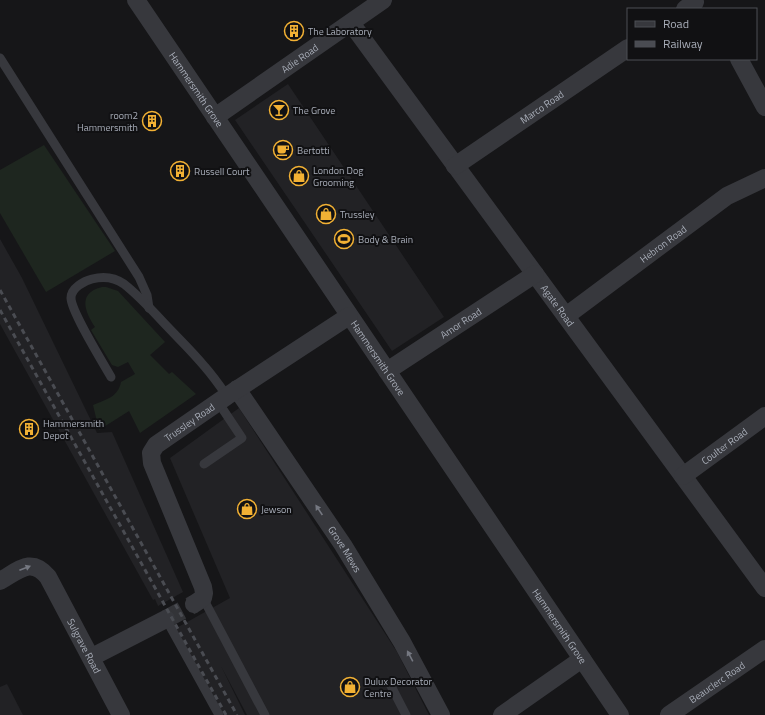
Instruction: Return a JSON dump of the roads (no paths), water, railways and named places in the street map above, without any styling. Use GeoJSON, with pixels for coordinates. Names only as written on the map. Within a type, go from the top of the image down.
{"type":"FeatureCollection","features":[{"type":"Feature","properties":{"kind":"street","name":"Hammersmith Grove"},"geometry":{"type":"LineString","coordinates":[[136,0],[620,715]]}},
{"type":"Feature","properties":{"kind":"street","name":"Adie Road"},"geometry":{"type":"LineString","coordinates":[[215,116],[382,1]]}},
{"type":"Feature","properties":{"kind":"street","name":"Agate Road"},"geometry":{"type":"LineString","coordinates":[[351,23],[765,588]]}},
{"type":"Feature","properties":{"kind":"street","name":"Marco Road"},"geometry":{"type":"LineString","coordinates":[[455,166],[627,49]]}},
{"type":"Feature","properties":{"kind":"street"},"geometry":{"type":"LineString","coordinates":[[740,60],[765,107]]}},
{"type":"Feature","properties":{"kind":"street","name":"Hebron Road"},"geometry":{"type":"LineString","coordinates":[[566,316],[727,196],[765,178]]}},
{"type":"Feature","properties":{"kind":"street","name":"Amor Road"},"geometry":{"type":"LineString","coordinates":[[387,371],[535,274]]}},
{"type":"Feature","properties":{"kind":"street","name":"Trussley Road"},"geometry":{"type":"LineString","coordinates":[[199,601],[204,593],[203,587],[152,463],[151,453],[156,445],[349,316]]}},
{"type":"Feature","properties":{"kind":"street","name":"Grove Mews"},"geometry":{"type":"LineString","coordinates":[[228,396],[343,545],[402,642],[441,715]]}},
{"type":"Feature","properties":{"kind":"street","name":"Coulter Road"},"geometry":{"type":"LineString","coordinates":[[683,476],[765,416]]}},
{"type":"Feature","properties":{"kind":"street","name":"Sulgrave Road"},"geometry":{"type":"LineString","coordinates":[[0,581],[26,566],[40,568],[48,577],[92,657],[121,715]]}},
{"type":"Feature","properties":{"kind":"street"},"geometry":{"type":"LineString","coordinates":[[92,657],[166,619]]}},
{"type":"Feature","properties":{"kind":"street","name":"Beauclerc Road"},"geometry":{"type":"LineString","coordinates":[[669,715],[765,650]]}},
{"type":"Feature","properties":{"kind":"street"},"geometry":{"type":"LineString","coordinates":[[502,715],[582,659]]}},
{"type":"Feature","properties":{"kind":"lane"},"geometry":{"type":"LineString","coordinates":[[0,58],[139,277],[147,295],[149,308]]}},
{"type":"Feature","properties":{"kind":"lane"},"geometry":{"type":"LineString","coordinates":[[111,377],[76,313],[71,297],[79,285],[85,281],[108,277],[116,279],[124,284],[149,308],[204,366],[228,396],[242,438],[204,464]]}},
{"type":"Feature","properties":{"kind":"lane"},"geometry":{"type":"LineString","coordinates":[[199,601],[265,715]]}},
{"type":"Feature","properties":{"kind":"lane"},"geometry":{"type":"LineString","coordinates":[[166,619],[219,715]]}},
{"type":"Feature","properties":{"kind":"lane"},"geometry":{"type":"LineString","coordinates":[[390,684],[406,715]]}},
{"type":"Feature","properties":{"kind":"tunnel"},"geometry":{"type":"LineString","coordinates":[[166,619],[194,604]]}},
{"type":"Feature","properties":{"kind":"railway"},"geometry":{"type":"LineString","coordinates":[[0,290],[237,715]]}},
{"type":"Feature","properties":{"kind":"railway"},"geometry":{"type":"LineString","coordinates":[[0,310],[226,715]]}},
{"type":"Feature","properties":{"kind":"place","name":"The Laboratory"},"geometry":{"type":"Point","coordinates":[294,31]}},
{"type":"Feature","properties":{"kind":"place","name":"The Grove"},"geometry":{"type":"Point","coordinates":[279,110]}},
{"type":"Feature","properties":{"kind":"place","name":"room2 Hammersmith"},"geometry":{"type":"Point","coordinates":[152,121]}},
{"type":"Feature","properties":{"kind":"place","name":"Bertotti"},"geometry":{"type":"Point","coordinates":[283,150]}},
{"type":"Feature","properties":{"kind":"place","name":"Russell Court"},"geometry":{"type":"Point","coordinates":[180,171]}},
{"type":"Feature","properties":{"kind":"place","name":"London Dog Grooming"},"geometry":{"type":"Point","coordinates":[299,176]}},
{"type":"Feature","properties":{"kind":"place","name":"Trussley"},"geometry":{"type":"Point","coordinates":[326,214]}},
{"type":"Feature","properties":{"kind":"place","name":"Body & Brain"},"geometry":{"type":"Point","coordinates":[344,239]}},
{"type":"Feature","properties":{"kind":"place","name":"Hammersmith Depot"},"geometry":{"type":"Point","coordinates":[29,429]}},
{"type":"Feature","properties":{"kind":"place","name":"Jewson"},"geometry":{"type":"Point","coordinates":[247,509]}},
{"type":"Feature","properties":{"kind":"place","name":"Dulux Decorator Centre"},"geometry":{"type":"Point","coordinates":[350,687]}}]}
